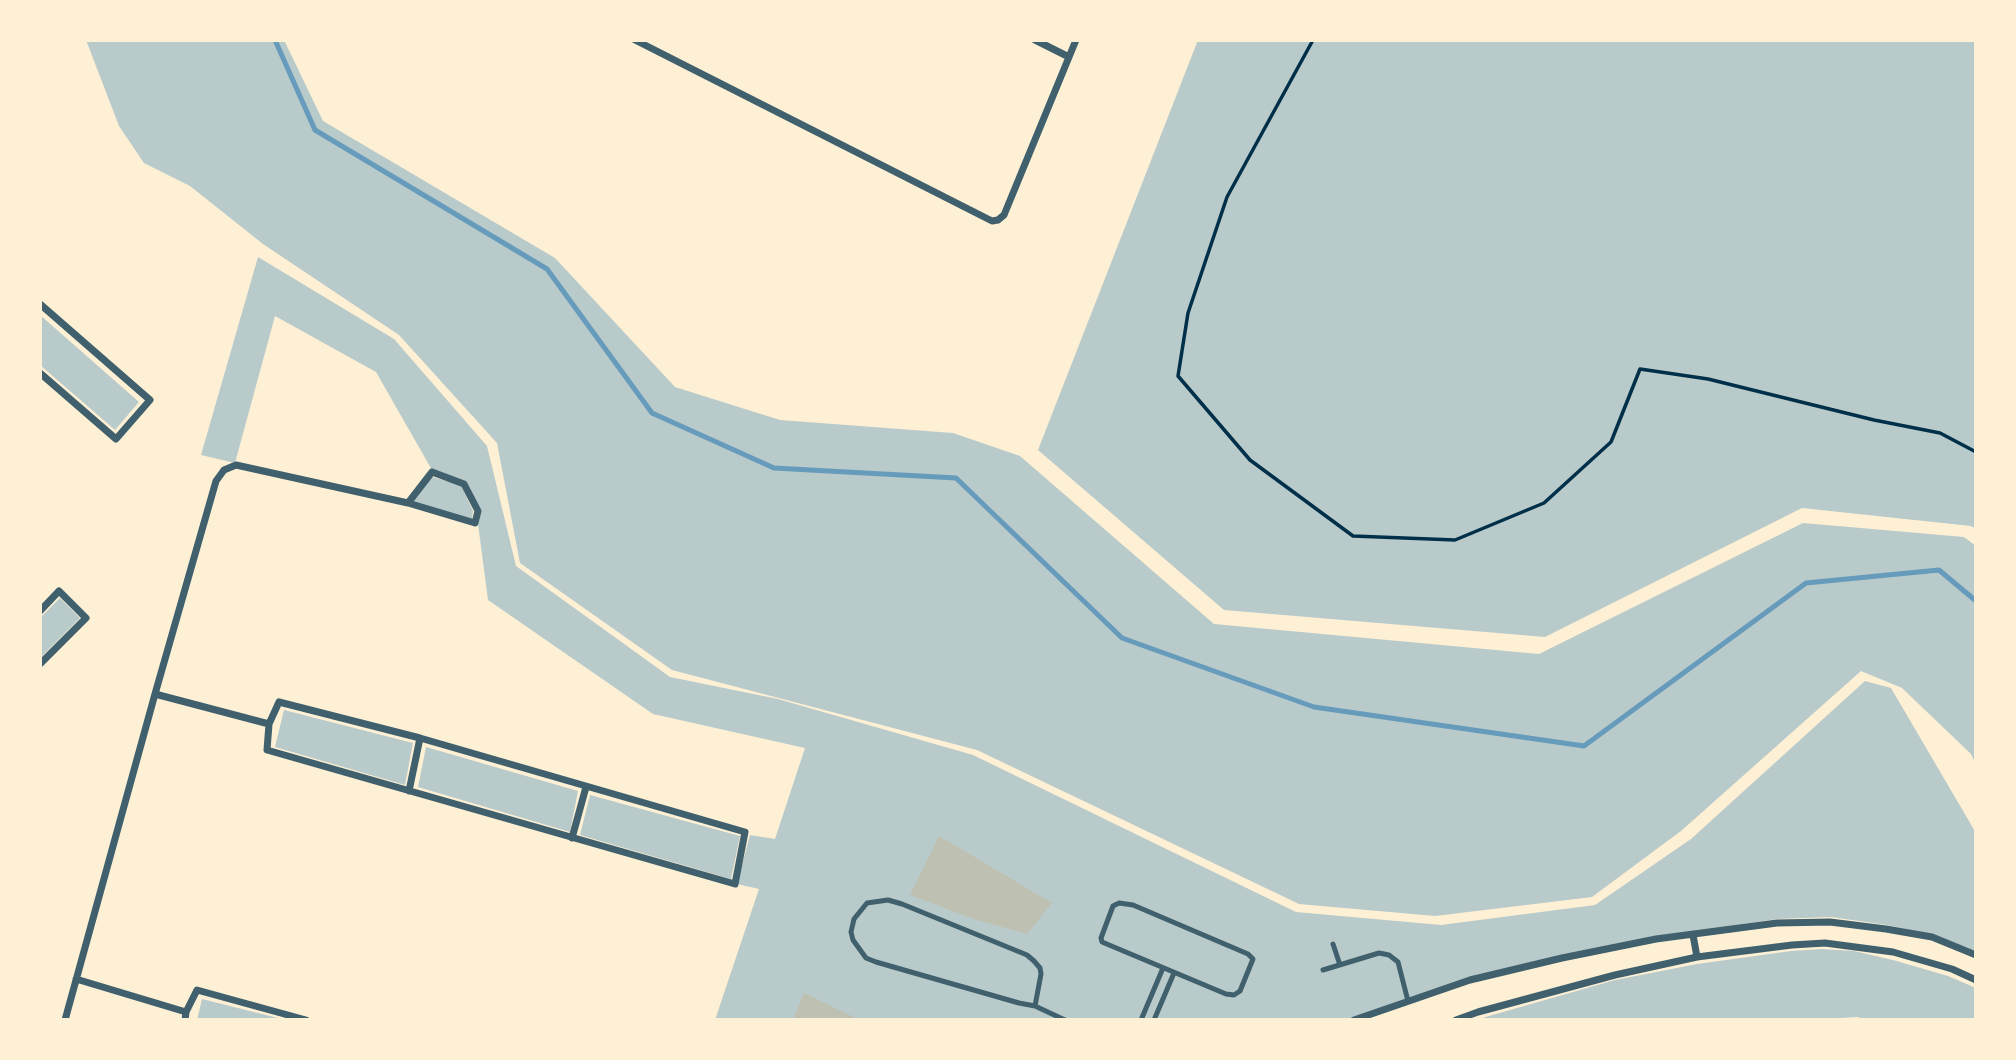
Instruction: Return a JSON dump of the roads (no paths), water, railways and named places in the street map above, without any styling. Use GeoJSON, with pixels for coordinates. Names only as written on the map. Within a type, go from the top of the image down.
{"type":"FeatureCollection","features":[{"type":"Feature","properties":{"kind":"street"},"geometry":{"type":"LineString","coordinates":[[635,40],[992,221],[1004,215],[1076,40]]}},
{"type":"Feature","properties":{"kind":"street"},"geometry":{"type":"LineString","coordinates":[[1035,40],[1069,57]]}},
{"type":"Feature","properties":{"kind":"street"},"geometry":{"type":"LineString","coordinates":[[40,304],[150,400],[116,439],[40,373]]}},
{"type":"Feature","properties":{"kind":"street"},"geometry":{"type":"LineString","coordinates":[[65,1020],[216,481],[224,470],[236,465],[408,503],[475,523],[478,511],[464,484],[432,472],[408,503]]}},
{"type":"Feature","properties":{"kind":"street"},"geometry":{"type":"LineString","coordinates":[[40,611],[59,591],[86,618],[40,664]]}},
{"type":"Feature","properties":{"kind":"street"},"geometry":{"type":"LineString","coordinates":[[155,694],[269,724]]}},
{"type":"Feature","properties":{"kind":"street"},"geometry":{"type":"LineString","coordinates":[[279,702],[420,738],[746,832],[735,884],[267,750],[269,724],[279,702]]}},
{"type":"Feature","properties":{"kind":"street"},"geometry":{"type":"LineString","coordinates":[[409,791],[420,738]]}},
{"type":"Feature","properties":{"kind":"street"},"geometry":{"type":"LineString","coordinates":[[572,838],[586,787]]}},
{"type":"Feature","properties":{"kind":"street"},"geometry":{"type":"LineString","coordinates":[[1354,1020],[1470,980],[1562,958],[1656,939],[1777,923],[1830,922],[1886,929],[1932,937],[1976,955]]}},
{"type":"Feature","properties":{"kind":"street"},"geometry":{"type":"LineString","coordinates":[[1693,934],[1697,957]]}},
{"type":"Feature","properties":{"kind":"street"},"geometry":{"type":"LineString","coordinates":[[1455,1020],[1615,975],[1697,957],[1792,945],[1825,943],[1893,952],[1976,979]]}},
{"type":"Feature","properties":{"kind":"street"},"geometry":{"type":"LineString","coordinates":[[76,979],[186,1016],[197,990],[306,1020]]}},
{"type":"Feature","properties":{"kind":"lane"},"geometry":{"type":"LineString","coordinates":[[1035,1006],[1041,974],[1040,968],[1027,955],[888,900],[867,903],[855,919],[851,932],[853,940],[866,958],[1035,1006],[1065,1020]]}},
{"type":"Feature","properties":{"kind":"lane"},"geometry":{"type":"LineString","coordinates":[[1119,903],[1133,905],[1248,954],[1253,959],[1240,991],[1234,995],[1174,973],[1102,942],[1101,938],[1113,906],[1119,903]]}},
{"type":"Feature","properties":{"kind":"lane"},"geometry":{"type":"LineString","coordinates":[[1334,944],[1340,965]]}},
{"type":"Feature","properties":{"kind":"lane"},"geometry":{"type":"LineString","coordinates":[[1323,970],[1379,953],[1389,955],[1398,962],[1408,1001]]}},
{"type":"Feature","properties":{"kind":"lane"},"geometry":{"type":"LineString","coordinates":[[1141,1020],[1163,968]]}},
{"type":"Feature","properties":{"kind":"lane"},"geometry":{"type":"LineString","coordinates":[[1154,1020],[1174,973]]}},
{"type":"Feature","properties":{"kind":"waterway"},"geometry":{"type":"LineString","coordinates":[[275,40],[315,130],[547,269],[652,413],[774,468],[956,478],[1122,638],[1314,707],[1584,746],[1806,583],[1939,570],[1976,601]]}}]}
